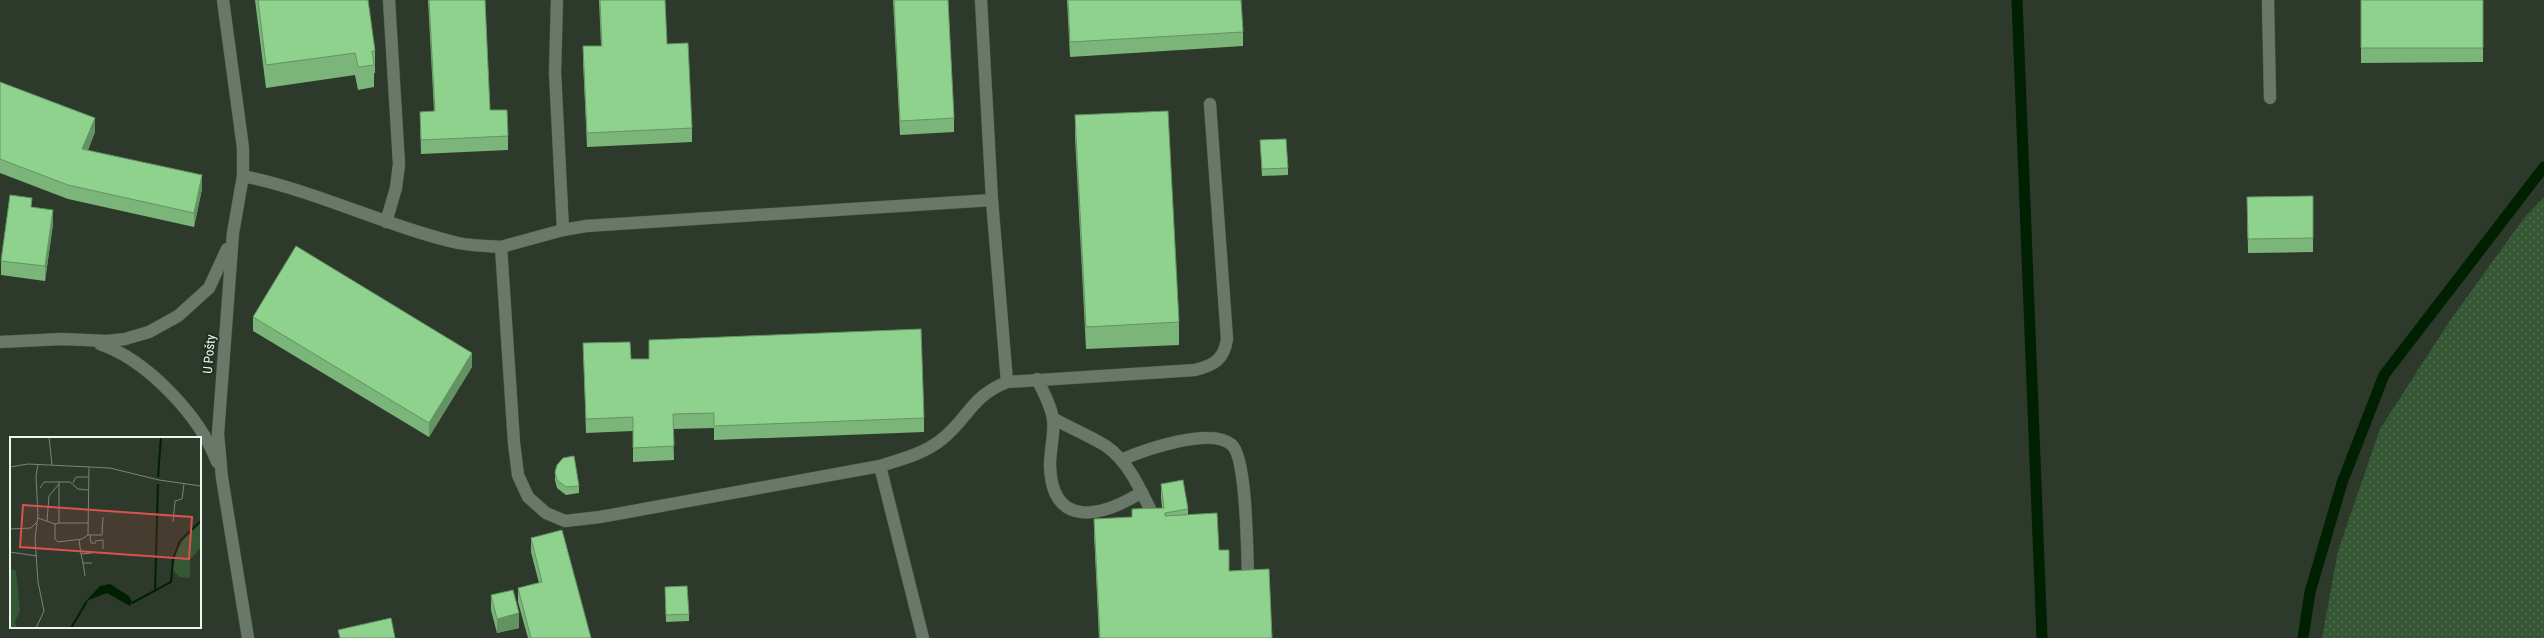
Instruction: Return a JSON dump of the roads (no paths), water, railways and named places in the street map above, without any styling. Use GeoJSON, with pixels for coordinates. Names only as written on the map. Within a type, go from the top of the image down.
{"type":"FeatureCollection","features":[{"type":"Feature","properties":{"kind":"street","name":"U Pošty"},"geometry":{"type":"LineString","coordinates":[[223,0],[243,148],[243,176],[233,233],[218,410],[222,478],[248,638]]}},
{"type":"Feature","properties":{"kind":"street"},"geometry":{"type":"LineString","coordinates":[[386,222],[396,188],[399,164],[389,0]]}},
{"type":"Feature","properties":{"kind":"street"},"geometry":{"type":"LineString","coordinates":[[557,0],[555,72],[564,230]]}},
{"type":"Feature","properties":{"kind":"street"},"geometry":{"type":"LineString","coordinates":[[981,0],[992,200],[1007,382]]}},
{"type":"Feature","properties":{"kind":"street"},"geometry":{"type":"LineString","coordinates":[[2268,0],[2270,98]]}},
{"type":"Feature","properties":{"kind":"street"},"geometry":{"type":"LineString","coordinates":[[501,247],[514,443],[518,474],[528,497],[546,513],[565,521],[600,517],[880,466],[925,452],[942,439],[988,389],[1007,382],[1196,370],[1212,366],[1223,355],[1227,339],[1210,104]]}},
{"type":"Feature","properties":{"kind":"street"},"geometry":{"type":"LineString","coordinates":[[243,176],[278,183],[386,222],[459,243],[501,247],[564,230],[586,226],[992,200]]}},
{"type":"Feature","properties":{"kind":"street","name":"U Pošty"},"geometry":{"type":"LineString","coordinates":[[0,342],[62,339],[125,339],[149,332],[178,316],[209,288],[221,266],[233,233]]}},
{"type":"Feature","properties":{"kind":"street","name":"U Pošty"},"geometry":{"type":"LineString","coordinates":[[91,340],[129,356],[176,400],[205,435],[222,478]]}},
{"type":"Feature","properties":{"kind":"street"},"geometry":{"type":"LineString","coordinates":[[1037,379],[1054,419],[1050,444],[1052,485],[1058,498],[1067,507],[1082,513],[1114,508],[1142,492]]}},
{"type":"Feature","properties":{"kind":"street"},"geometry":{"type":"LineString","coordinates":[[1054,419],[1107,447],[1121,460],[1142,492],[1153,515]]}},
{"type":"Feature","properties":{"kind":"street"},"geometry":{"type":"LineString","coordinates":[[1121,460],[1148,448],[1196,440],[1214,439],[1232,445],[1241,463],[1248,576]]}},
{"type":"Feature","properties":{"kind":"street"},"geometry":{"type":"LineString","coordinates":[[880,466],[922,638]]}},
{"type":"Feature","properties":{"kind":"waterway"},"geometry":{"type":"LineString","coordinates":[[2017,0],[2042,638]]}},
{"type":"Feature","properties":{"kind":"waterway"},"geometry":{"type":"LineString","coordinates":[[2303,638],[2310,592],[2342,483],[2384,375],[2544,167]]}}]}
